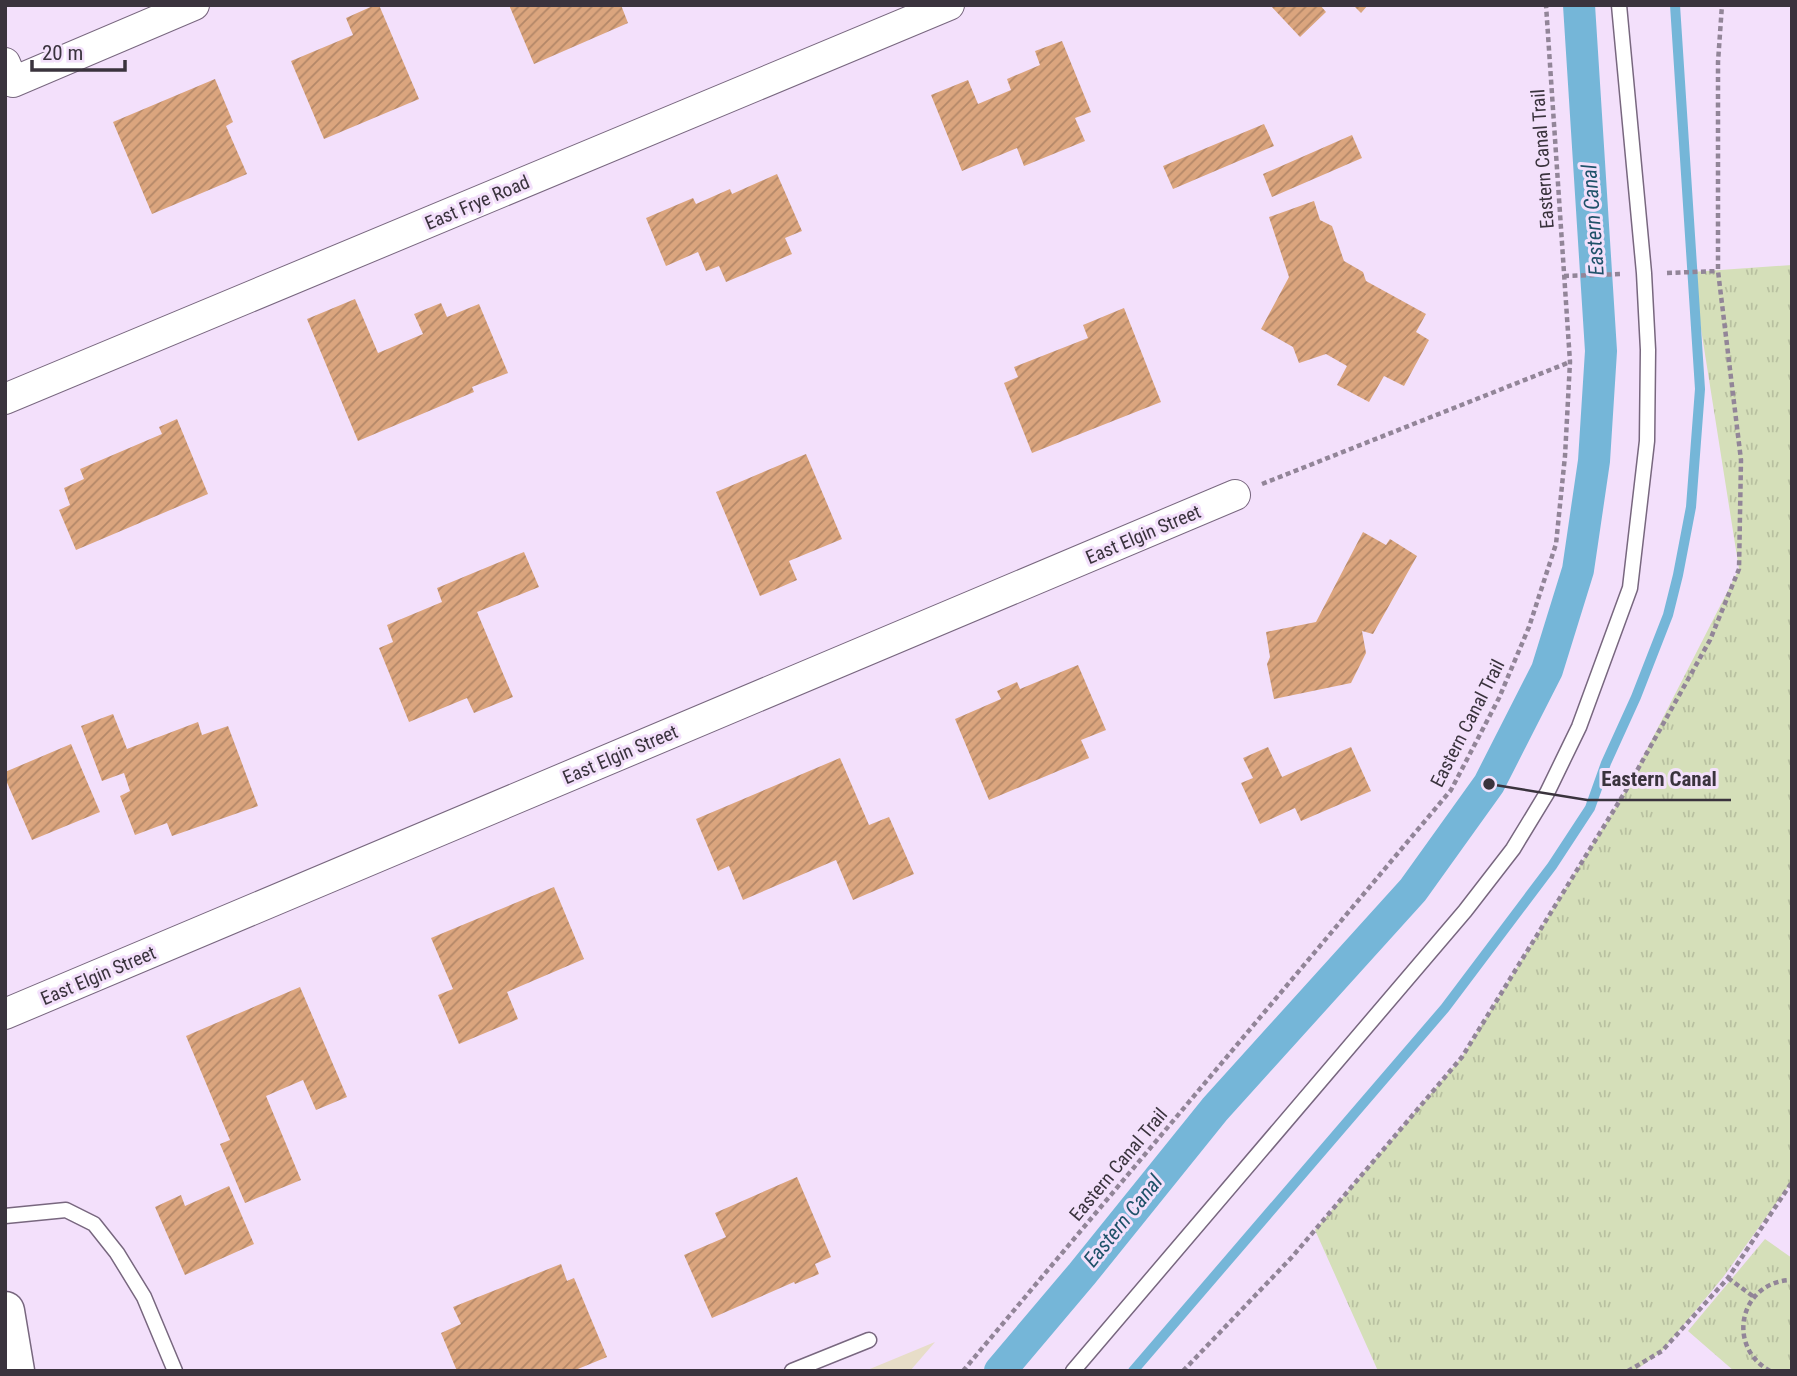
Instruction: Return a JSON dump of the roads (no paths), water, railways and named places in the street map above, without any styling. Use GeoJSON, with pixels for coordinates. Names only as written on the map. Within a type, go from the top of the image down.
{"type":"FeatureCollection","features":[{"type":"Feature","properties":{"kind":"main road"},"geometry":{"type":"LineString","coordinates":[[5,1311],[15,1371]]}},
{"type":"Feature","properties":{"kind":"street"},"geometry":{"type":"LineString","coordinates":[[9,72],[194,5]]}},
{"type":"Feature","properties":{"kind":"street","name":"East Frye Road"},"geometry":{"type":"LineString","coordinates":[[5,399],[949,5]]}},
{"type":"Feature","properties":{"kind":"street","name":"East Elgin Street"},"geometry":{"type":"LineString","coordinates":[[5,1014],[1236,495]]}},
{"type":"Feature","properties":{"kind":"lane"},"geometry":{"type":"LineString","coordinates":[[1073,1371],[1465,911],[1513,849],[1547,793],[1579,727],[1630,589],[1647,441],[1648,350],[1644,273],[1619,5]]}},
{"type":"Feature","properties":{"kind":"lane"},"geometry":{"type":"LineString","coordinates":[[5,1216],[66,1210],[94,1224],[117,1253],[144,1297],[175,1371]]}},
{"type":"Feature","properties":{"kind":"lane"},"geometry":{"type":"LineString","coordinates":[[792,1371],[869,1340]]}},
{"type":"Feature","properties":{"kind":"waterway","name":"Eastern Canal"},"geometry":{"type":"LineString","coordinates":[[1000,1371],[1215,1109],[1413,890],[1489,784],[1547,670],[1578,570],[1594,461],[1601,351],[1579,5]]}},
{"type":"Feature","properties":{"kind":"waterway"},"geometry":{"type":"LineString","coordinates":[[1133,1371],[1445,1008],[1552,866],[1590,808],[1606,763],[1636,697],[1668,615],[1678,575],[1691,507],[1700,389],[1675,5]]}},
{"type":"Feature","properties":{"kind":"place","name":"Eastern Canal"},"geometry":{"type":"Point","coordinates":[1489,784]}}]}
